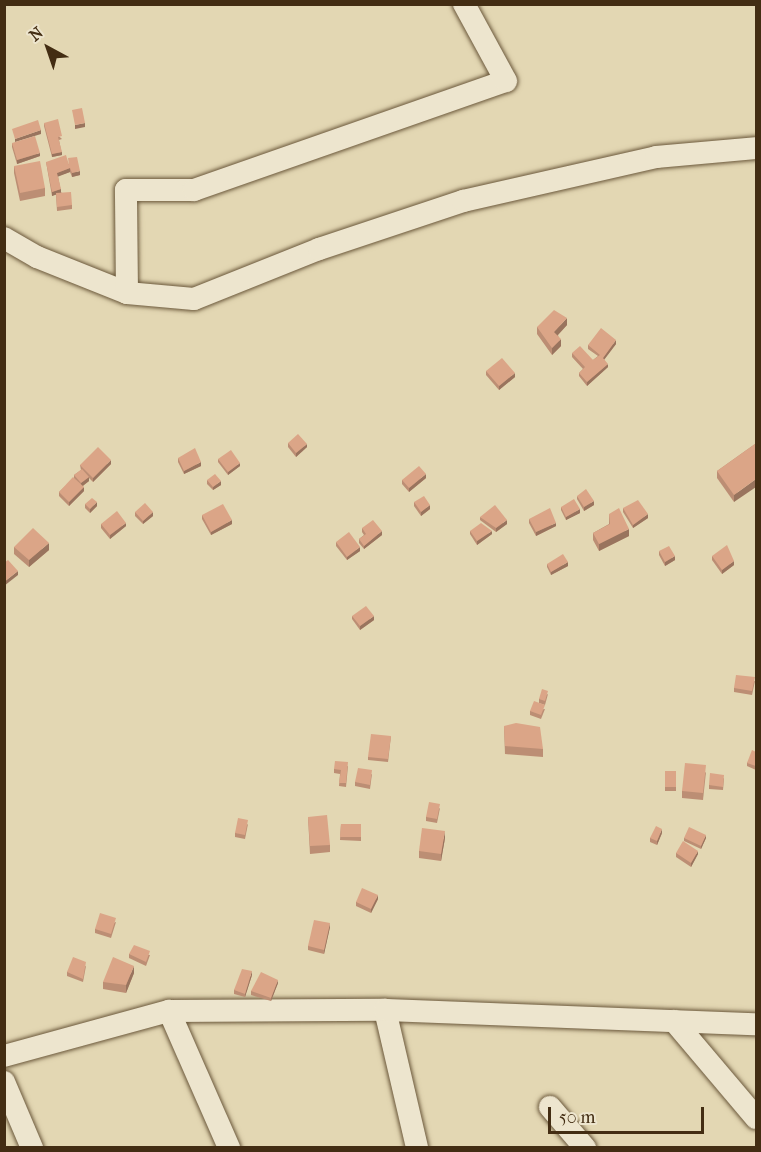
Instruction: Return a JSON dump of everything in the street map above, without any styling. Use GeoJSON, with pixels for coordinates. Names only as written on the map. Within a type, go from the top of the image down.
{"type":"FeatureCollection","features":[{"type":"Feature","properties":{"kind":"street"},"geometry":{"type":"LineString","coordinates":[[127,293],[126,190],[194,190],[506,81],[464,4]]}},
{"type":"Feature","properties":{"kind":"street"},"geometry":{"type":"LineString","coordinates":[[4,238],[38,257],[127,293],[194,299],[319,249],[464,201],[656,157],[756,148]]}},
{"type":"Feature","properties":{"kind":"street"},"geometry":{"type":"LineString","coordinates":[[385,1010],[417,1148]]}},
{"type":"Feature","properties":{"kind":"street"},"geometry":{"type":"LineString","coordinates":[[4,1056],[169,1011],[385,1010],[756,1024]]}},
{"type":"Feature","properties":{"kind":"street"},"geometry":{"type":"LineString","coordinates":[[169,1011],[229,1148]]}},
{"type":"Feature","properties":{"kind":"street"},"geometry":{"type":"LineString","coordinates":[[674,1021],[756,1118]]}},
{"type":"Feature","properties":{"kind":"street"},"geometry":{"type":"LineString","coordinates":[[4,1082],[32,1148]]}},
{"type":"Feature","properties":{"kind":"street"},"geometry":{"type":"LineString","coordinates":[[550,1107],[585,1148]]}},
{"type":"Feature","properties":{"kind":"building"},"geometry":{"type":"Polygon","coordinates":[[[82,108],[85,123],[75,125],[72,110],[82,108]]]}},
{"type":"Feature","properties":{"kind":"building"},"geometry":{"type":"Polygon","coordinates":[[[58,119],[62,136],[58,137],[62,152],[52,154],[44,123],[58,119]]]}},
{"type":"Feature","properties":{"kind":"building"},"geometry":{"type":"Polygon","coordinates":[[[38,120],[41,130],[15,139],[12,129],[38,120]]]}},
{"type":"Feature","properties":{"kind":"building"},"geometry":{"type":"Polygon","coordinates":[[[35,136],[40,153],[17,160],[12,143],[35,136]]]}},
{"type":"Feature","properties":{"kind":"building"},"geometry":{"type":"Polygon","coordinates":[[[66,155],[69,165],[68,158],[77,157],[80,171],[72,173],[70,168],[57,173],[61,189],[52,192],[46,162],[66,155]]]}},
{"type":"Feature","properties":{"kind":"building"},"geometry":{"type":"Polygon","coordinates":[[[40,161],[45,188],[20,193],[14,166],[40,161]]]}},
{"type":"Feature","properties":{"kind":"building"},"geometry":{"type":"Polygon","coordinates":[[[71,192],[72,205],[57,207],[56,193],[71,192]]]}},
{"type":"Feature","properties":{"kind":"building"},"geometry":{"type":"Polygon","coordinates":[[[554,310],[567,318],[554,332],[561,339],[552,348],[537,327],[554,310]]]}},
{"type":"Feature","properties":{"kind":"building"},"geometry":{"type":"Polygon","coordinates":[[[601,328],[616,340],[603,358],[608,364],[587,382],[579,373],[585,367],[572,353],[580,346],[593,360],[600,355],[588,345],[601,328]]]}},
{"type":"Feature","properties":{"kind":"building"},"geometry":{"type":"Polygon","coordinates":[[[502,358],[515,373],[499,386],[486,371],[502,358]]]}},
{"type":"Feature","properties":{"kind":"building"},"geometry":{"type":"Polygon","coordinates":[[[298,434],[307,444],[296,453],[288,443],[298,434]]]}},
{"type":"Feature","properties":{"kind":"building"},"geometry":{"type":"Polygon","coordinates":[[[755,444],[756,479],[734,495],[717,471],[755,444]]]}},
{"type":"Feature","properties":{"kind":"building"},"geometry":{"type":"Polygon","coordinates":[[[98,447],[111,460],[93,478],[80,465],[98,447]]]}},
{"type":"Feature","properties":{"kind":"building"},"geometry":{"type":"Polygon","coordinates":[[[195,448],[201,462],[184,471],[178,458],[195,448]]]}},
{"type":"Feature","properties":{"kind":"building"},"geometry":{"type":"Polygon","coordinates":[[[231,450],[240,463],[228,472],[218,459],[231,450]]]}},
{"type":"Feature","properties":{"kind":"building"},"geometry":{"type":"Polygon","coordinates":[[[419,466],[426,474],[409,488],[402,480],[419,466]]]}},
{"type":"Feature","properties":{"kind":"building"},"geometry":{"type":"Polygon","coordinates":[[[82,469],[89,477],[81,483],[74,475],[82,469]]]}},
{"type":"Feature","properties":{"kind":"building"},"geometry":{"type":"Polygon","coordinates":[[[215,474],[221,481],[213,487],[207,480],[215,474]]]}},
{"type":"Feature","properties":{"kind":"building"},"geometry":{"type":"Polygon","coordinates":[[[73,477],[84,487],[69,502],[59,492],[73,477]]]}},
{"type":"Feature","properties":{"kind":"building"},"geometry":{"type":"Polygon","coordinates":[[[586,489],[594,501],[584,507],[577,496],[586,489]]]}},
{"type":"Feature","properties":{"kind":"building"},"geometry":{"type":"Polygon","coordinates":[[[424,496],[430,505],[421,512],[414,502],[424,496]]]}},
{"type":"Feature","properties":{"kind":"building"},"geometry":{"type":"Polygon","coordinates":[[[92,498],[97,502],[90,509],[85,504],[92,498]]]}},
{"type":"Feature","properties":{"kind":"building"},"geometry":{"type":"Polygon","coordinates":[[[574,499],[580,509],[566,517],[561,507],[574,499]]]}},
{"type":"Feature","properties":{"kind":"building"},"geometry":{"type":"Polygon","coordinates":[[[638,500],[648,514],[633,525],[623,508],[638,500]]]}},
{"type":"Feature","properties":{"kind":"building"},"geometry":{"type":"Polygon","coordinates":[[[145,503],[153,512],[143,521],[135,512],[145,503]]]}},
{"type":"Feature","properties":{"kind":"building"},"geometry":{"type":"Polygon","coordinates":[[[223,504],[232,520],[211,532],[202,515],[223,504]]]}},
{"type":"Feature","properties":{"kind":"building"},"geometry":{"type":"Polygon","coordinates":[[[495,505],[507,520],[496,528],[480,517],[495,505]]]}},
{"type":"Feature","properties":{"kind":"building"},"geometry":{"type":"Polygon","coordinates":[[[550,508],[556,523],[536,532],[529,519],[550,508]]]}},
{"type":"Feature","properties":{"kind":"building"},"geometry":{"type":"Polygon","coordinates":[[[619,508],[629,529],[599,544],[593,533],[610,524],[609,514],[619,508]]]}},
{"type":"Feature","properties":{"kind":"building"},"geometry":{"type":"Polygon","coordinates":[[[117,511],[126,523],[110,535],[101,524],[117,511]]]}},
{"type":"Feature","properties":{"kind":"building"},"geometry":{"type":"Polygon","coordinates":[[[373,520],[382,531],[364,546],[359,539],[366,534],[362,528],[373,520]]]}},
{"type":"Feature","properties":{"kind":"building"},"geometry":{"type":"Polygon","coordinates":[[[481,523],[492,531],[477,541],[470,531],[481,523]]]}},
{"type":"Feature","properties":{"kind":"building"},"geometry":{"type":"Polygon","coordinates":[[[33,528],[49,543],[29,560],[14,547],[33,528]]]}},
{"type":"Feature","properties":{"kind":"building"},"geometry":{"type":"Polygon","coordinates":[[[349,532],[360,547],[347,557],[336,542],[349,532]]]}},
{"type":"Feature","properties":{"kind":"building"},"geometry":{"type":"Polygon","coordinates":[[[727,545],[734,561],[722,570],[712,556],[727,545]]]}},
{"type":"Feature","properties":{"kind":"building"},"geometry":{"type":"Polygon","coordinates":[[[669,546],[675,556],[665,562],[659,551],[669,546]]]}},
{"type":"Feature","properties":{"kind":"building"},"geometry":{"type":"Polygon","coordinates":[[[563,554],[568,562],[551,572],[547,564],[563,554]]]}},
{"type":"Feature","properties":{"kind":"building"},"geometry":{"type":"Polygon","coordinates":[[[8,560],[18,571],[4,582],[4,563],[8,560]]]}},
{"type":"Feature","properties":{"kind":"building"},"geometry":{"type":"Polygon","coordinates":[[[366,606],[374,616],[360,626],[352,616],[366,606]]]}},
{"type":"Feature","properties":{"kind":"building"},"geometry":{"type":"Polygon","coordinates":[[[736,675],[755,677],[752,691],[734,688],[736,675]]]}},
{"type":"Feature","properties":{"kind":"building"},"geometry":{"type":"Polygon","coordinates":[[[542,689],[548,691],[545,701],[539,699],[542,689]]]}},
{"type":"Feature","properties":{"kind":"building"},"geometry":{"type":"Polygon","coordinates":[[[534,701],[545,705],[541,715],[530,711],[534,701]]]}},
{"type":"Feature","properties":{"kind":"building"},"geometry":{"type":"Polygon","coordinates":[[[516,723],[540,727],[543,749],[505,746],[504,726],[516,723]]]}},
{"type":"Feature","properties":{"kind":"building"},"geometry":{"type":"Polygon","coordinates":[[[371,734],[391,736],[388,759],[368,757],[371,734]]]}},
{"type":"Feature","properties":{"kind":"building"},"geometry":{"type":"Polygon","coordinates":[[[752,750],[756,752],[756,766],[747,763],[752,750]]]}},
{"type":"Feature","properties":{"kind":"building"},"geometry":{"type":"Polygon","coordinates":[[[335,761],[348,762],[346,783],[339,783],[341,770],[334,769],[335,761]]]}},
{"type":"Feature","properties":{"kind":"building"},"geometry":{"type":"Polygon","coordinates":[[[685,763],[706,765],[703,793],[682,791],[685,763]]]}},
{"type":"Feature","properties":{"kind":"building"},"geometry":{"type":"Polygon","coordinates":[[[358,768],[372,770],[370,785],[355,782],[358,768]]]}},
{"type":"Feature","properties":{"kind":"building"},"geometry":{"type":"Polygon","coordinates":[[[665,771],[676,771],[676,787],[665,787],[665,771]]]}},
{"type":"Feature","properties":{"kind":"building"},"geometry":{"type":"Polygon","coordinates":[[[710,773],[724,775],[723,787],[709,785],[710,773]]]}},
{"type":"Feature","properties":{"kind":"building"},"geometry":{"type":"Polygon","coordinates":[[[429,802],[440,804],[437,819],[426,817],[429,802]]]}},
{"type":"Feature","properties":{"kind":"building"},"geometry":{"type":"Polygon","coordinates":[[[327,815],[330,845],[310,846],[308,817],[327,815]]]}},
{"type":"Feature","properties":{"kind":"building"},"geometry":{"type":"Polygon","coordinates":[[[238,818],[248,820],[245,835],[235,833],[238,818]]]}},
{"type":"Feature","properties":{"kind":"building"},"geometry":{"type":"Polygon","coordinates":[[[341,824],[361,824],[361,837],[340,837],[341,824]]]}},
{"type":"Feature","properties":{"kind":"building"},"geometry":{"type":"Polygon","coordinates":[[[656,826],[662,829],[657,841],[650,838],[656,826]]]}},
{"type":"Feature","properties":{"kind":"building"},"geometry":{"type":"Polygon","coordinates":[[[689,827],[706,835],[701,846],[684,838],[689,827]]]}},
{"type":"Feature","properties":{"kind":"building"},"geometry":{"type":"Polygon","coordinates":[[[422,828],[445,831],[441,854],[419,851],[422,828]]]}},
{"type":"Feature","properties":{"kind":"building"},"geometry":{"type":"Polygon","coordinates":[[[683,841],[698,851],[691,863],[676,853],[683,841]]]}},
{"type":"Feature","properties":{"kind":"building"},"geometry":{"type":"Polygon","coordinates":[[[362,888],[378,895],[371,909],[356,902],[362,888]]]}},
{"type":"Feature","properties":{"kind":"building"},"geometry":{"type":"Polygon","coordinates":[[[100,913],[116,918],[111,934],[95,929],[100,913]]]}},
{"type":"Feature","properties":{"kind":"building"},"geometry":{"type":"Polygon","coordinates":[[[314,920],[330,923],[324,950],[308,946],[314,920]]]}},
{"type":"Feature","properties":{"kind":"building"},"geometry":{"type":"Polygon","coordinates":[[[134,945],[150,951],[146,962],[129,954],[134,945]]]}},
{"type":"Feature","properties":{"kind":"building"},"geometry":{"type":"Polygon","coordinates":[[[73,957],[86,962],[83,979],[67,972],[73,957]]]}},
{"type":"Feature","properties":{"kind":"building"},"geometry":{"type":"Polygon","coordinates":[[[113,957],[134,966],[126,985],[103,982],[113,957]]]}},
{"type":"Feature","properties":{"kind":"building"},"geometry":{"type":"Polygon","coordinates":[[[242,969],[252,971],[245,994],[234,990],[242,969]]]}},
{"type":"Feature","properties":{"kind":"building"},"geometry":{"type":"Polygon","coordinates":[[[261,972],[278,980],[271,998],[251,991],[261,972]]]}}]}
